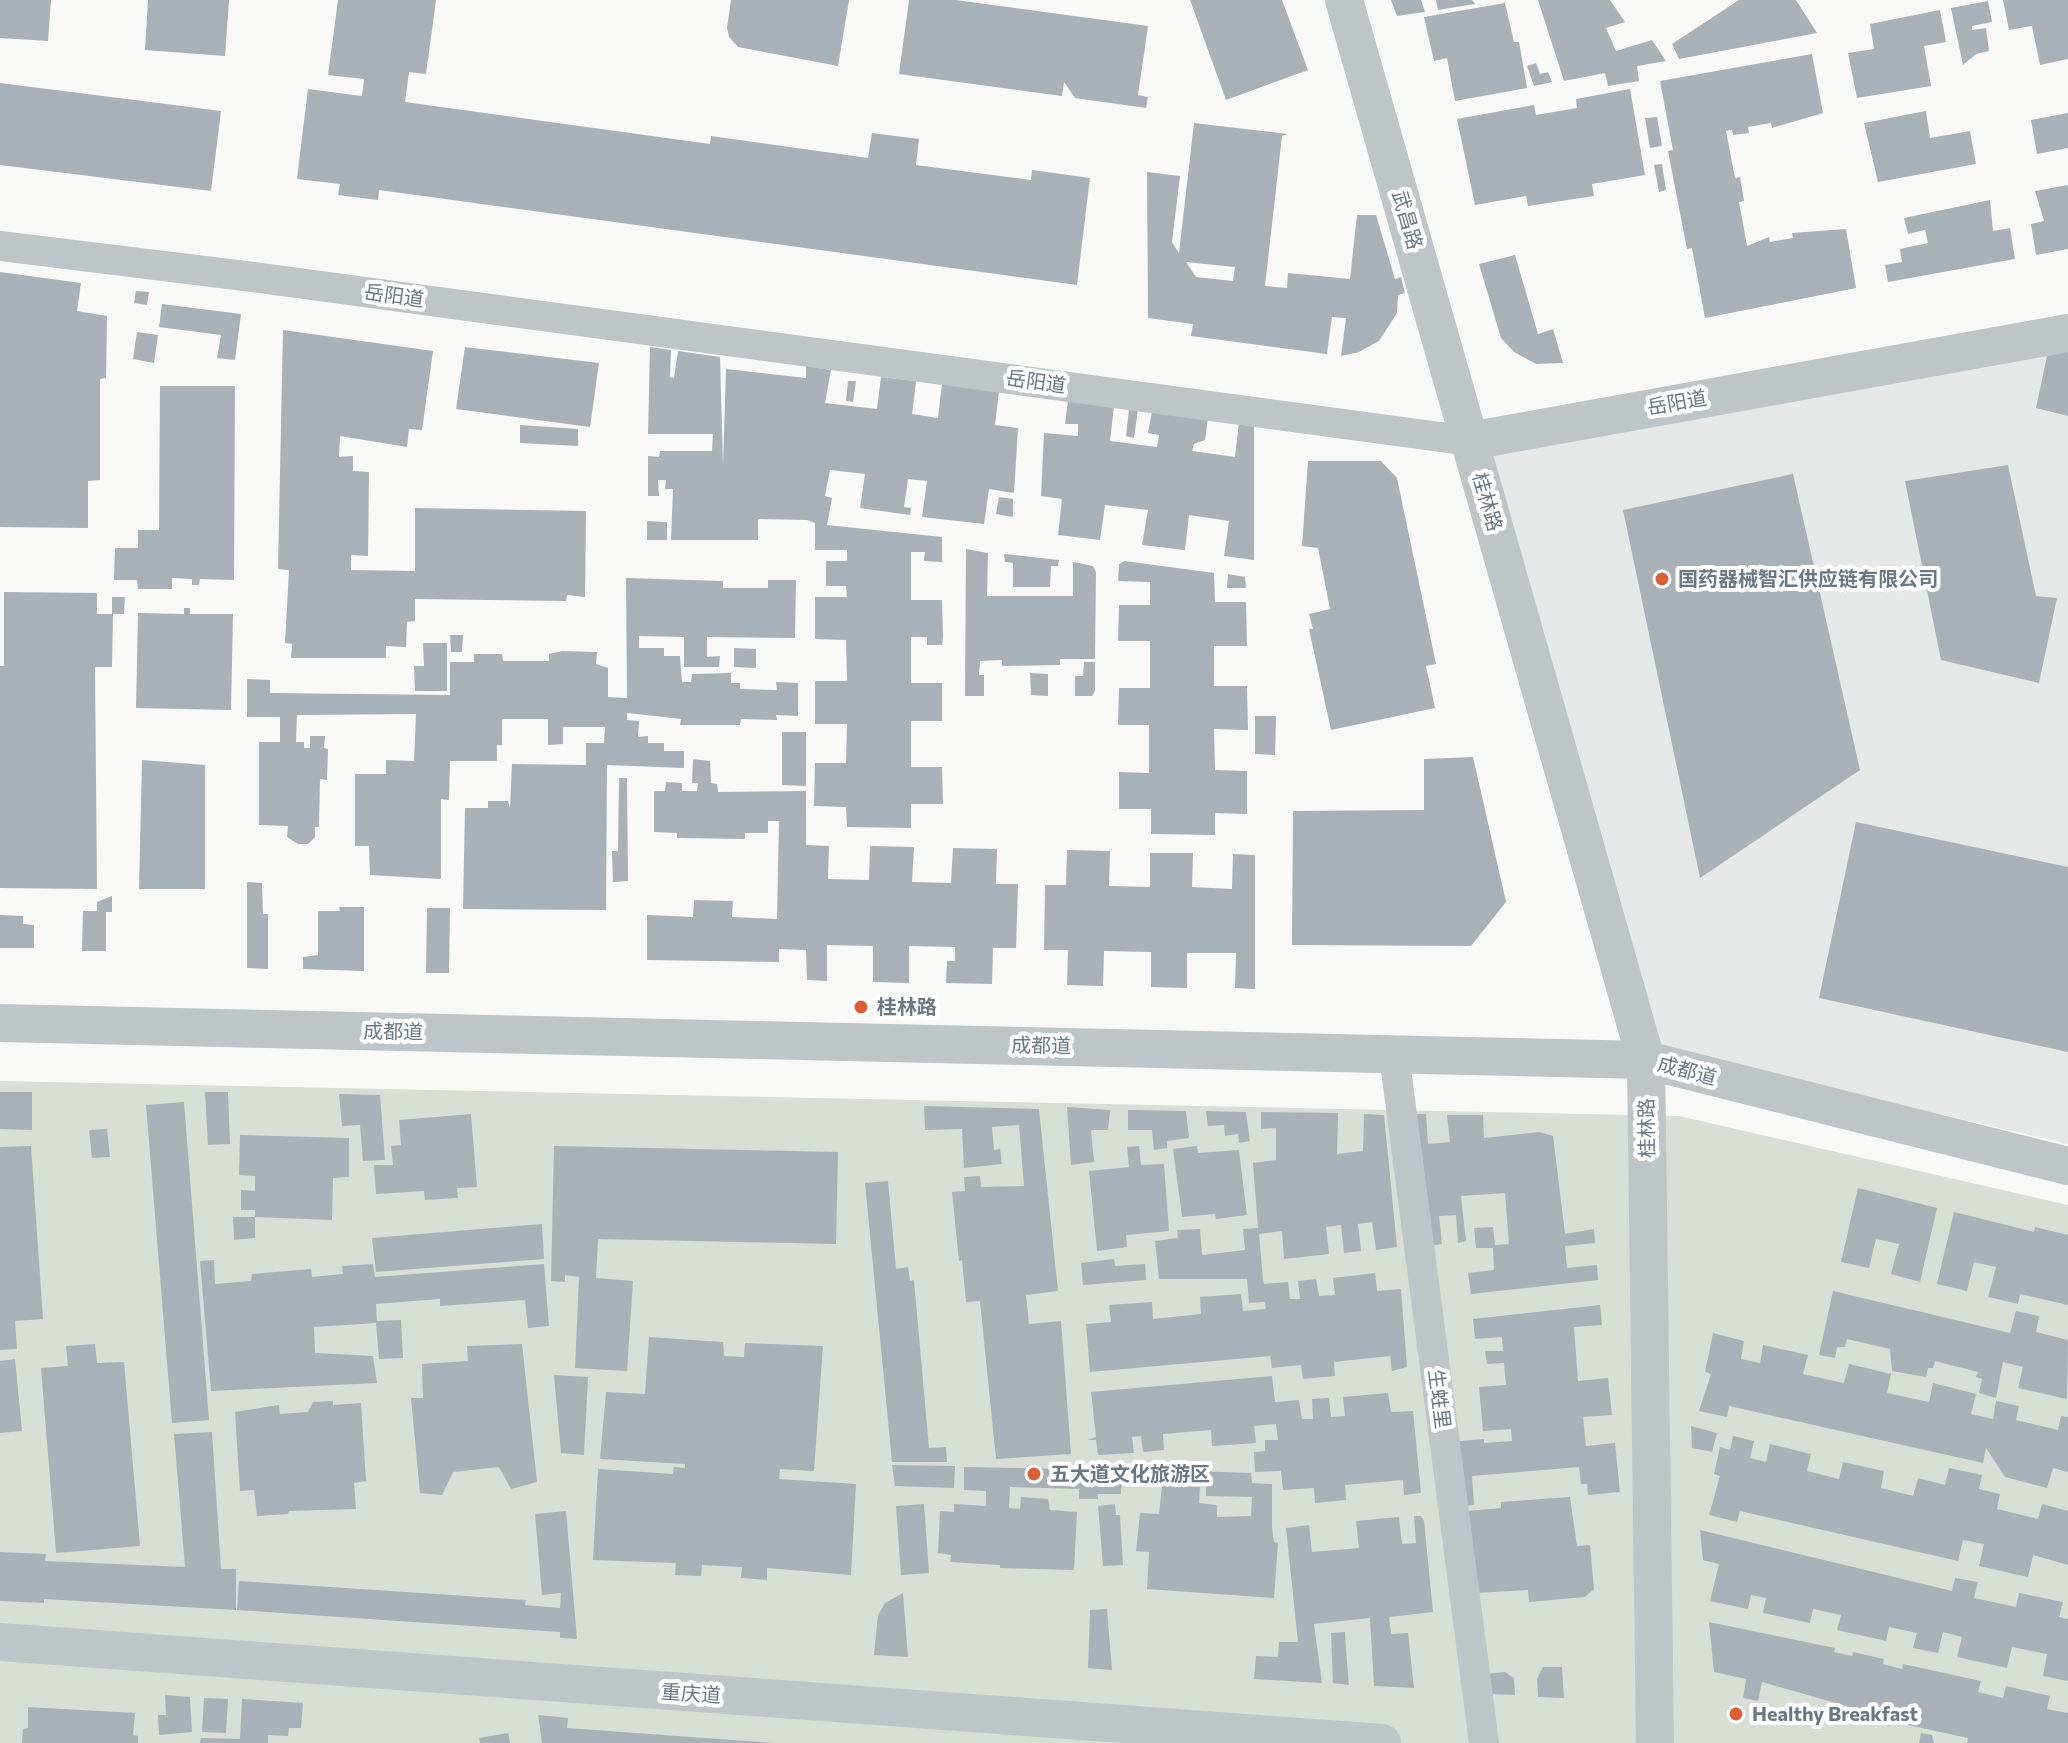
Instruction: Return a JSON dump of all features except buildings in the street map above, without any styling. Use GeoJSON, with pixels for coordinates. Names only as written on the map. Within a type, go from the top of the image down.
{"type":"FeatureCollection","features":[{"type":"Feature","properties":{"kind":"street","name":"武昌路"},"geometry":{"type":"LineString","coordinates":[[1344,0],[1470,441]]}},
{"type":"Feature","properties":{"kind":"street","name":"岳阳道"},"geometry":{"type":"LineString","coordinates":[[0,246],[269,279],[1470,441],[2068,333]]}},
{"type":"Feature","properties":{"kind":"street","name":"桂林路"},"geometry":{"type":"LineString","coordinates":[[1470,441],[1646,1060],[1655,1743]]}},
{"type":"Feature","properties":{"kind":"street","name":"成都道"},"geometry":{"type":"LineString","coordinates":[[0,1023],[1646,1060],[2068,1166]]}},
{"type":"Feature","properties":{"kind":"street","name":"生﨡里"},"geometry":{"type":"LineString","coordinates":[[1394,1054],[1484,1743]]}},
{"type":"Feature","properties":{"kind":"street","name":"重庆道"},"geometry":{"type":"LineString","coordinates":[[0,1642],[1382,1743]]}},
{"type":"Feature","properties":{"kind":"shaded area"},"geometry":{"type":"Polygon","coordinates":[[[2068,340],[2068,1144],[1654,1047],[1489,448],[2068,340]]]}},
{"type":"Feature","properties":{"kind":"shaded area","name":"五大道文化旅游区"},"geometry":{"type":"Polygon","coordinates":[[[0,1081],[1679,1116],[2068,1205],[2068,1743],[0,1743],[0,1081]]]}},
{"type":"Feature","properties":{"kind":"place","name":"国药器械智汇供应链有限公司"},"geometry":{"type":"Point","coordinates":[1662,579]}},
{"type":"Feature","properties":{"kind":"place","name":"桂林路"},"geometry":{"type":"Point","coordinates":[861,1007]}},
{"type":"Feature","properties":{"kind":"place","name":"五大道文化旅游区"},"geometry":{"type":"Point","coordinates":[1034,1474]}},
{"type":"Feature","properties":{"kind":"place","name":"Healthy Breakfast"},"geometry":{"type":"Point","coordinates":[1736,1714]}}]}
